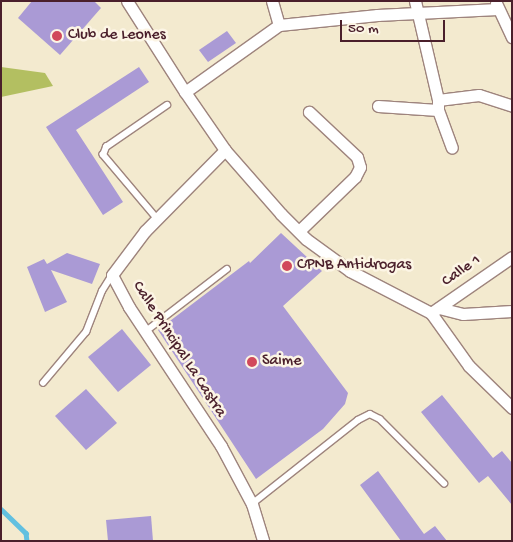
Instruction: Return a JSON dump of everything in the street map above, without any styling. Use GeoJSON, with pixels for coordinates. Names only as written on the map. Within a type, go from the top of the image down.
{"type":"FeatureCollection","features":[{"type":"Feature","properties":{"kind":"street"},"geometry":{"type":"LineString","coordinates":[[127,1],[184,92],[225,150],[306,239],[350,271],[435,311],[463,314],[512,311]]}},
{"type":"Feature","properties":{"kind":"street"},"geometry":{"type":"LineString","coordinates":[[272,1],[279,25]]}},
{"type":"Feature","properties":{"kind":"street"},"geometry":{"type":"LineString","coordinates":[[415,1],[438,105],[452,148]]}},
{"type":"Feature","properties":{"kind":"street"},"geometry":{"type":"LineString","coordinates":[[184,92],[279,25],[332,18],[419,13],[497,5],[512,38]]}},
{"type":"Feature","properties":{"kind":"street"},"geometry":{"type":"LineString","coordinates":[[378,106],[438,105],[479,94],[512,106]]}},
{"type":"Feature","properties":{"kind":"street"},"geometry":{"type":"LineString","coordinates":[[299,231],[355,177],[360,167],[357,157],[309,112]]}},
{"type":"Feature","properties":{"kind":"street","name":"Calle Principal La Castra"},"geometry":{"type":"LineString","coordinates":[[225,150],[157,219],[126,254],[112,275],[145,332],[221,446],[252,504],[263,541]]}},
{"type":"Feature","properties":{"kind":"street","name":"Calle 1"},"geometry":{"type":"LineString","coordinates":[[435,311],[512,257]]}},
{"type":"Feature","properties":{"kind":"street"},"geometry":{"type":"LineString","coordinates":[[435,311],[469,366],[512,408]]}},
{"type":"Feature","properties":{"kind":"lane"},"geometry":{"type":"LineString","coordinates":[[157,219],[103,155],[106,147],[167,105]]}},
{"type":"Feature","properties":{"kind":"lane"},"geometry":{"type":"LineString","coordinates":[[145,332],[227,269]]}},
{"type":"Feature","properties":{"kind":"lane"},"geometry":{"type":"LineString","coordinates":[[43,383],[86,332],[102,291],[112,275]]}},
{"type":"Feature","properties":{"kind":"lane"},"geometry":{"type":"LineString","coordinates":[[252,504],[358,420],[370,414],[380,419],[444,483]]}},
{"type":"Feature","properties":{"kind":"green space"},"geometry":{"type":"Polygon","coordinates":[[[1,67],[45,73],[53,86],[1,97],[1,67]]]}},
{"type":"Feature","properties":{"kind":"building","name":"Club de Leones"},"geometry":{"type":"Polygon","coordinates":[[[32,1],[94,1],[101,8],[60,55],[18,18],[32,1]]]}},
{"type":"Feature","properties":{"kind":"building"},"geometry":{"type":"Polygon","coordinates":[[[227,31],[236,43],[208,62],[199,50],[227,31]]]}},
{"type":"Feature","properties":{"kind":"building"},"geometry":{"type":"Polygon","coordinates":[[[139,67],[149,82],[76,130],[123,202],[103,215],[46,127],[139,67]]]}},
{"type":"Feature","properties":{"kind":"building","name":"Saime"},"geometry":{"type":"Polygon","coordinates":[[[281,233],[322,271],[283,306],[348,393],[345,404],[323,429],[256,479],[158,330],[249,261],[250,263],[281,233]]]}},
{"type":"Feature","properties":{"kind":"building"},"geometry":{"type":"Polygon","coordinates":[[[67,253],[100,264],[92,284],[51,270],[67,302],[45,312],[27,267],[44,259],[47,264],[67,253]]]}},
{"type":"Feature","properties":{"kind":"building"},"geometry":{"type":"Polygon","coordinates":[[[122,329],[151,365],[118,392],[88,357],[122,329]]]}},
{"type":"Feature","properties":{"kind":"building"},"geometry":{"type":"Polygon","coordinates":[[[86,389],[117,423],[86,450],[55,416],[86,389]]]}},
{"type":"Feature","properties":{"kind":"building"},"geometry":{"type":"Polygon","coordinates":[[[442,395],[493,458],[502,451],[512,463],[512,505],[488,476],[479,483],[421,412],[442,395]]]}},
{"type":"Feature","properties":{"kind":"building"},"geometry":{"type":"Polygon","coordinates":[[[378,471],[424,534],[435,526],[447,541],[401,541],[360,485],[378,471]]]}},
{"type":"Feature","properties":{"kind":"building"},"geometry":{"type":"Polygon","coordinates":[[[151,516],[153,541],[108,541],[106,520],[151,516]]]}},
{"type":"Feature","properties":{"kind":"waterway"},"geometry":{"type":"LineString","coordinates":[[1,509],[26,533],[27,541]]}},
{"type":"Feature","properties":{"kind":"place","name":"Club de Leones"},"geometry":{"type":"Point","coordinates":[57,36]}},
{"type":"Feature","properties":{"kind":"place","name":"CPNB Antidrogas"},"geometry":{"type":"Point","coordinates":[287,266]}},
{"type":"Feature","properties":{"kind":"place","name":"Saime"},"geometry":{"type":"Point","coordinates":[252,362]}}]}
